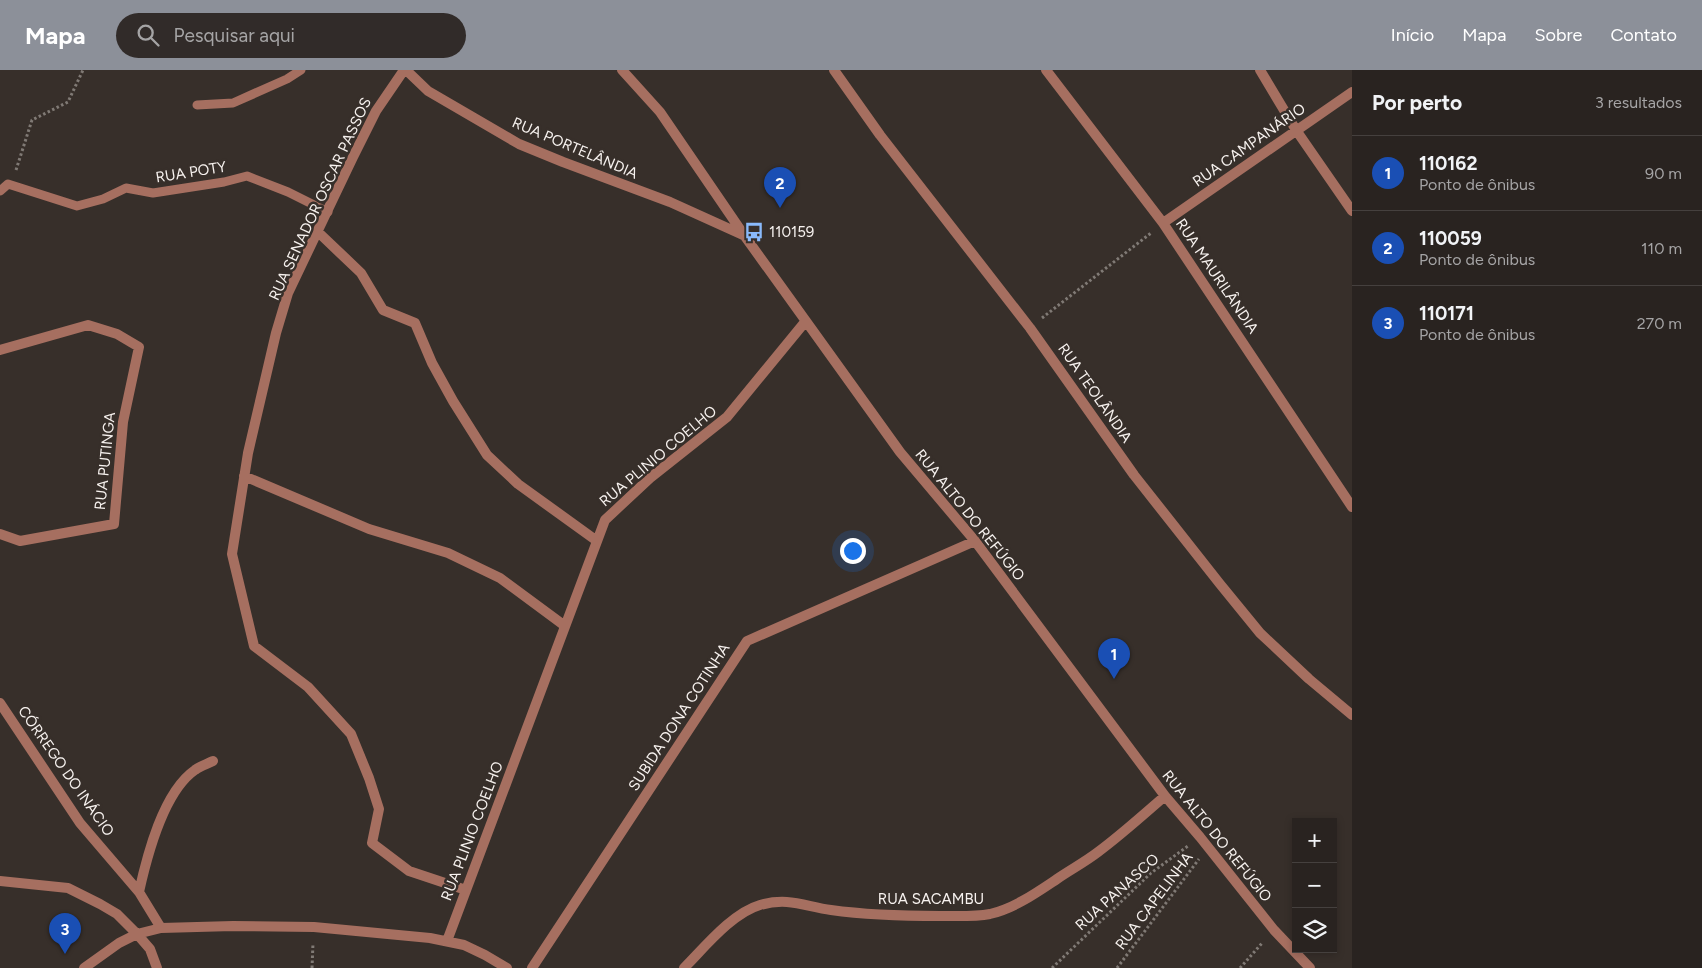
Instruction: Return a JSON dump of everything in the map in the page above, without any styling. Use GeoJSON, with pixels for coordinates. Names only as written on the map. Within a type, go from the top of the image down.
{"type":"FeatureCollection","features":[{"type":"Feature","properties":{"kind":"street","name":"RUA SENADOR OSCAR PASSOS"},"geometry":{"type":"LineString","coordinates":[[405,70],[376,111],[288,292],[274,342],[248,453],[232,554],[254,646],[308,687],[351,734],[379,809],[372,843],[409,871],[466,890]]}},
{"type":"Feature","properties":{"kind":"street","name":"RUA PORTELÂNDIA"},"geometry":{"type":"LineString","coordinates":[[405,70],[428,91],[519,144],[670,202],[744,235]]}},
{"type":"Feature","properties":{"kind":"street","name":"RUA ALTO DO REFÚGIO"},"geometry":{"type":"LineString","coordinates":[[622,70],[660,112],[805,322],[900,452],[975,541],[1165,796],[1200,836],[1274,930],[1310,968]]}},
{"type":"Feature","properties":{"kind":"street","name":"RUA TEOLÂNDIA"},"geometry":{"type":"LineString","coordinates":[[834,70],[880,135],[1030,328],[1134,475],[1260,633],[1309,679],[1352,715]]}},
{"type":"Feature","properties":{"kind":"street","name":"RUA MAURILÂNDIA"},"geometry":{"type":"LineString","coordinates":[[1046,70],[1163,223],[1352,507]]}},
{"type":"Feature","properties":{"kind":"street"},"geometry":{"type":"LineString","coordinates":[[1260,70],[1296,130],[1352,210]]}},
{"type":"Feature","properties":{"kind":"street","name":"RUA CAMPANÁRIO"},"geometry":{"type":"LineString","coordinates":[[1163,223],[1352,92]]}},
{"type":"Feature","properties":{"kind":"street"},"geometry":{"type":"LineString","coordinates":[[318,232],[361,273],[383,310],[415,323],[432,363],[487,455],[518,484],[597,541]]}},
{"type":"Feature","properties":{"kind":"street","name":"RUA PLINIO COELHO"},"geometry":{"type":"LineString","coordinates":[[446,941],[605,520],[650,478],[727,417],[805,322]]}},
{"type":"Feature","properties":{"kind":"street","name":"RUA PUTINGA"},"geometry":{"type":"LineString","coordinates":[[0,350],[88,326],[117,334],[139,347],[123,422],[114,524],[20,540],[0,534]]}},
{"type":"Feature","properties":{"kind":"street"},"geometry":{"type":"LineString","coordinates":[[244,476],[370,529],[448,553],[500,578],[565,626]]}},
{"type":"Feature","properties":{"kind":"street","name":"SUBIDA DONA COTINHA"},"geometry":{"type":"LineString","coordinates":[[532,968],[747,641],[975,541]]}},
{"type":"Feature","properties":{"kind":"street","name":"CÓRREGO DO INÁCIO"},"geometry":{"type":"LineString","coordinates":[[0,703],[80,823],[139,892],[161,928]]}},
{"type":"Feature","properties":{"kind":"street"},"geometry":{"type":"LineString","coordinates":[[139,892],[146,857],[163,813],[183,781],[195,770],[213,761]]}},
{"type":"Feature","properties":{"kind":"street","name":"RUA SACAMBU"},"geometry":{"type":"LineString","coordinates":[[684,968],[741,914],[758,906],[779,902],[799,902],[828,910],[859,914],[898,916],[967,916],[988,914],[1007,909],[1099,851],[1165,796]]}},
{"type":"Feature","properties":{"kind":"street"},"geometry":{"type":"LineString","coordinates":[[0,881],[68,888],[117,914],[150,949],[158,968]]}},
{"type":"Feature","properties":{"kind":"street"},"geometry":{"type":"LineString","coordinates":[[84,968],[119,943],[137,934],[161,928],[233,926],[314,927],[446,941],[464,945],[507,968]]}},
{"type":"Feature","properties":{"kind":"lane"},"geometry":{"type":"LineString","coordinates":[[197,105],[233,103],[287,79],[301,70]]}},
{"type":"Feature","properties":{"kind":"lane","name":"RUA POTY"},"geometry":{"type":"LineString","coordinates":[[10,185],[77,206],[103,199],[126,188],[153,192],[224,182],[247,176],[288,192],[328,212]]}},
{"type":"Feature","properties":{"kind":"lane"},"geometry":{"type":"LineString","coordinates":[[0,191],[8,184],[10,185]]}},
{"type":"Feature","properties":{"kind":"path"},"geometry":{"type":"LineString","coordinates":[[10,185],[32,120],[68,102],[83,70]]}},
{"type":"Feature","properties":{"kind":"path"},"geometry":{"type":"LineString","coordinates":[[1030,328],[1163,223]]}},
{"type":"Feature","properties":{"kind":"path","name":"RUA PANASCO"},"geometry":{"type":"LineString","coordinates":[[1052,968],[1151,873],[1200,836]]}},
{"type":"Feature","properties":{"kind":"path","name":"RUA CAPELINHA"},"geometry":{"type":"LineString","coordinates":[[1118,968],[1208,847]]}},
{"type":"Feature","properties":{"kind":"path"},"geometry":{"type":"LineString","coordinates":[[312,968],[314,927]]}},
{"type":"Feature","properties":{"kind":"path"},"geometry":{"type":"LineString","coordinates":[[1240,968],[1274,930]]}},
{"type":"Feature","properties":{"kind":"place","name":"110059"},"geometry":{"type":"Point","coordinates":[780,208]}},
{"type":"Feature","properties":{"kind":"place","name":"110159"},"geometry":{"type":"Point","coordinates":[754,232]}},
{"type":"Feature","properties":{"kind":"place","name":"110162"},"geometry":{"type":"Point","coordinates":[1114,679]}},
{"type":"Feature","properties":{"kind":"place","name":"110171"},"geometry":{"type":"Point","coordinates":[65,954]}}]}
